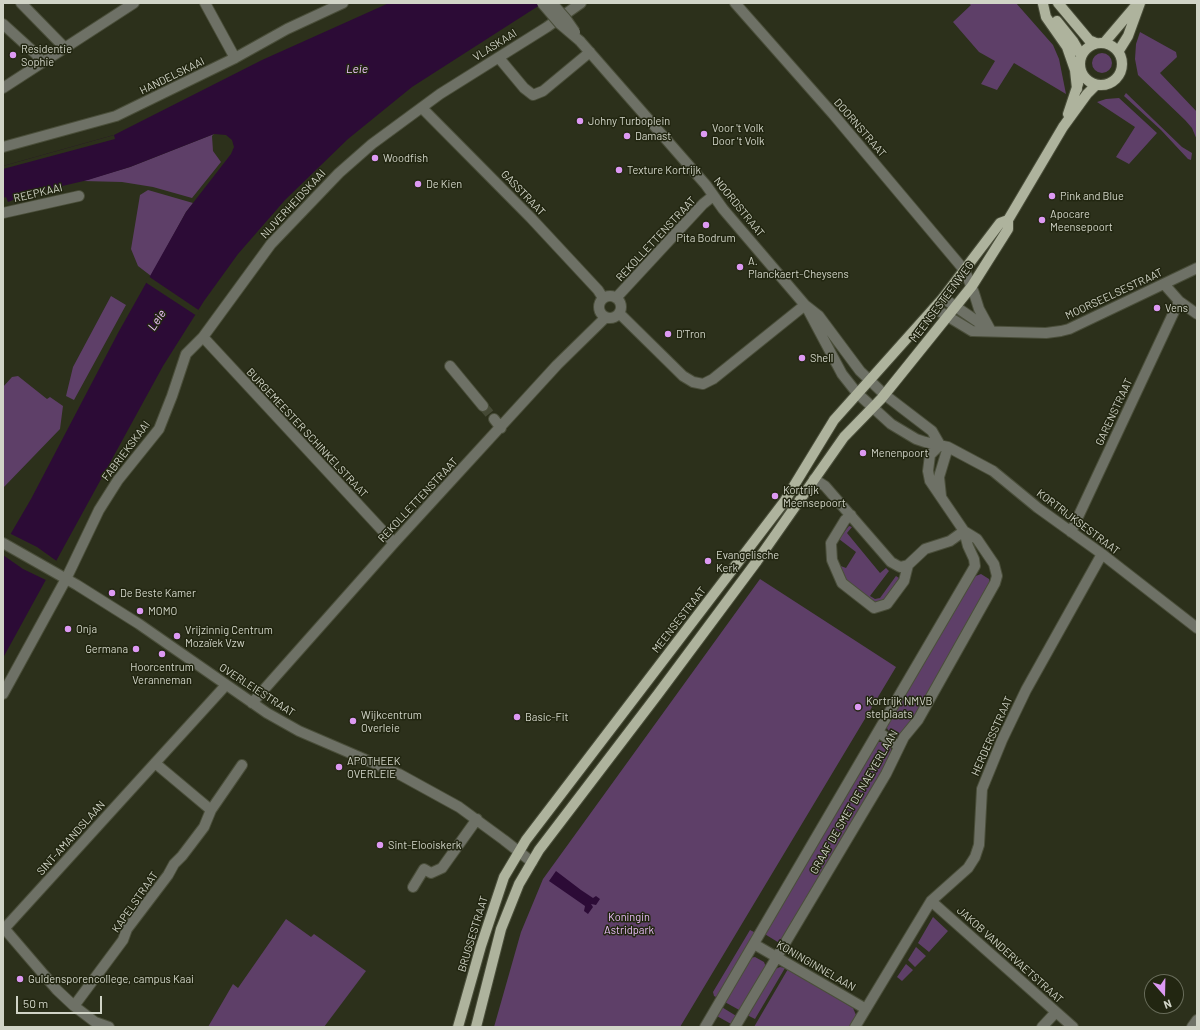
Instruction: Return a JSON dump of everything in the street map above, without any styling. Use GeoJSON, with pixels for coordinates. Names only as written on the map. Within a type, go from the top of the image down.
{"type":"FeatureCollection","features":[{"type":"Feature","properties":{"kind":"main road"},"geometry":{"type":"LineString","coordinates":[[1042,3],[1073,41],[1081,55]]}},
{"type":"Feature","properties":{"kind":"main road"},"geometry":{"type":"LineString","coordinates":[[1042,3],[1046,17],[1067,48],[1075,70],[1077,89]]}},
{"type":"Feature","properties":{"kind":"main road"},"geometry":{"type":"LineString","coordinates":[[1058,3],[1089,40],[1100,43],[1114,47],[1118,52],[1121,59],[1121,69],[1118,75],[1106,84],[1096,84],[1086,79],[1081,72],[1079,63],[1081,55],[1087,48],[1100,43],[1139,3]]}},
{"type":"Feature","properties":{"kind":"main road"},"geometry":{"type":"LineString","coordinates":[[1118,52],[1135,19],[1139,3]]}},
{"type":"Feature","properties":{"kind":"main road","name":"MEENSESTEENWEG"},"geometry":{"type":"LineString","coordinates":[[1063,127],[1077,89],[1081,72]]}},
{"type":"Feature","properties":{"kind":"main road","name":"MEENSESTEENWEG"},"geometry":{"type":"LineString","coordinates":[[885,394],[972,286],[1008,229],[1008,220],[1063,127],[1096,84]]}},
{"type":"Feature","properties":{"kind":"main road","name":"MEENSESTEENWEG"},"geometry":{"type":"LineString","coordinates":[[869,380],[943,298],[1000,223],[1008,220]]}},
{"type":"Feature","properties":{"kind":"main road","name":"MEENSESTRAAT"},"geometry":{"type":"LineString","coordinates":[[518,852],[542,818],[784,502],[831,426],[869,380]]}},
{"type":"Feature","properties":{"kind":"main road"},"geometry":{"type":"LineString","coordinates":[[476,1027],[501,929],[519,884],[532,862],[568,810],[658,694],[757,561],[844,437],[885,394]]}},
{"type":"Feature","properties":{"kind":"main road","name":"BRUGSESTRAAT"},"geometry":{"type":"LineString","coordinates":[[458,1027],[481,946],[504,877],[518,852]]}},
{"type":"Feature","properties":{"kind":"street"},"geometry":{"type":"LineString","coordinates":[[21,3],[65,48]]}},
{"type":"Feature","properties":{"kind":"street"},"geometry":{"type":"LineString","coordinates":[[3,88],[134,3]]}},
{"type":"Feature","properties":{"kind":"street"},"geometry":{"type":"LineString","coordinates":[[205,3],[235,58]]}},
{"type":"Feature","properties":{"kind":"street","name":"HANDELSKAAI"},"geometry":{"type":"LineString","coordinates":[[3,148],[116,116],[235,58],[286,29],[343,3]]}},
{"type":"Feature","properties":{"kind":"street"},"geometry":{"type":"LineString","coordinates":[[542,3],[560,24],[580,41]]}},
{"type":"Feature","properties":{"kind":"street"},"geometry":{"type":"LineString","coordinates":[[552,3],[566,19],[580,41]]}},
{"type":"Feature","properties":{"kind":"street","name":"VLASKAAI"},"geometry":{"type":"LineString","coordinates":[[422,108],[454,85],[499,58],[581,3]]}},
{"type":"Feature","properties":{"kind":"street","name":"DOORNSTRAAT"},"geometry":{"type":"LineString","coordinates":[[735,3],[838,120],[965,271]]}},
{"type":"Feature","properties":{"kind":"street"},"geometry":{"type":"LineString","coordinates":[[3,24],[36,54],[42,63]]}},
{"type":"Feature","properties":{"kind":"street","name":"NOORDSTRAAT"},"geometry":{"type":"LineString","coordinates":[[580,41],[706,185],[713,196],[805,304],[819,316],[869,380],[885,394]]}},
{"type":"Feature","properties":{"kind":"street"},"geometry":{"type":"LineString","coordinates":[[499,58],[524,88],[533,95],[543,91],[590,52]]}},
{"type":"Feature","properties":{"kind":"street","name":"GASSTRAAT"},"geometry":{"type":"LineString","coordinates":[[422,108],[531,218],[598,290],[603,298]]}},
{"type":"Feature","properties":{"kind":"street","name":"NIJVERHEIDSKAAI"},"geometry":{"type":"LineString","coordinates":[[203,337],[271,244],[339,173],[372,144],[422,108]]}},
{"type":"Feature","properties":{"kind":"street","name":"REEPKAAI"},"geometry":{"type":"LineString","coordinates":[[3,214],[79,196]]}},
{"type":"Feature","properties":{"kind":"street","name":"REKOLLETTENSTRAAT"},"geometry":{"type":"LineString","coordinates":[[616,298],[703,204],[713,196]]}},
{"type":"Feature","properties":{"kind":"street","name":"MOORSEELSESTRAAT"},"geometry":{"type":"LineString","coordinates":[[934,308],[972,331],[1046,333],[1069,329],[1197,268]]}},
{"type":"Feature","properties":{"kind":"street"},"geometry":{"type":"LineString","coordinates":[[965,271],[972,286],[979,309],[991,331]]}},
{"type":"Feature","properties":{"kind":"street"},"geometry":{"type":"LineString","coordinates":[[1164,284],[1179,302],[1197,314]]}},
{"type":"Feature","properties":{"kind":"street"},"geometry":{"type":"LineString","coordinates":[[609,295],[616,298],[620,303],[619,313],[611,318],[602,315],[599,308],[603,298],[609,295]]}},
{"type":"Feature","properties":{"kind":"street"},"geometry":{"type":"LineString","coordinates":[[943,298],[991,331]]}},
{"type":"Feature","properties":{"kind":"street","name":"GARENSTRAAT"},"geometry":{"type":"LineString","coordinates":[[1071,532],[1179,302]]}},
{"type":"Feature","properties":{"kind":"street"},"geometry":{"type":"LineString","coordinates":[[619,313],[683,376],[693,382],[703,384],[713,379],[805,304]]}},
{"type":"Feature","properties":{"kind":"street","name":"NOORDSTRAAT"},"geometry":{"type":"LineString","coordinates":[[805,304],[836,364],[857,393],[872,408]]}},
{"type":"Feature","properties":{"kind":"street","name":"REKOLLETTENSTRAAT"},"geometry":{"type":"LineString","coordinates":[[252,703],[394,543],[501,428],[557,365],[606,317]]}},
{"type":"Feature","properties":{"kind":"street","name":"BURGEMEESTER SCHINKELSTRAAT"},"geometry":{"type":"LineString","coordinates":[[203,337],[394,543]]}},
{"type":"Feature","properties":{"kind":"street","name":"FABRIEKSKAAI"},"geometry":{"type":"LineString","coordinates":[[3,694],[62,577],[104,502],[118,480],[159,429],[186,354],[203,337]]}},
{"type":"Feature","properties":{"kind":"street"},"geometry":{"type":"LineString","coordinates":[[450,366],[483,406]]}},
{"type":"Feature","properties":{"kind":"street","name":"KORTRIJKSESTRAAT"},"geometry":{"type":"LineString","coordinates":[[885,394],[932,431],[944,446]]}},
{"type":"Feature","properties":{"kind":"street","name":"KORTRIJKSESTRAAT"},"geometry":{"type":"LineString","coordinates":[[872,408],[891,424],[916,439],[944,446],[993,471],[1038,508],[1102,554],[1197,628]]}},
{"type":"Feature","properties":{"kind":"street"},"geometry":{"type":"LineString","coordinates":[[494,419],[501,428]]}},
{"type":"Feature","properties":{"kind":"street","name":"GRAAF DE SMET DE NAEYERLAAN"},"geometry":{"type":"LineString","coordinates":[[705,1027],[975,566],[964,531],[930,481],[928,471],[930,455],[944,446]]}},
{"type":"Feature","properties":{"kind":"street","name":"GRAAF DE SMET DE NAEYERLAAN"},"geometry":{"type":"LineString","coordinates":[[941,496],[939,477],[944,446]]}},
{"type":"Feature","properties":{"kind":"street"},"geometry":{"type":"LineString","coordinates":[[814,479],[825,486],[851,514],[891,562],[900,567],[908,565],[925,549],[950,541],[964,531]]}},
{"type":"Feature","properties":{"kind":"street"},"geometry":{"type":"LineString","coordinates":[[851,514],[845,520],[831,543],[832,560],[842,583],[874,608],[887,604],[904,581],[908,565]]}},
{"type":"Feature","properties":{"kind":"street","name":"GRAAF DE SMET DE NAEYERLAAN"},"geometry":{"type":"LineString","coordinates":[[735,1027],[886,774],[899,746],[918,720],[995,583],[997,576],[994,564],[977,539],[964,531]]}},
{"type":"Feature","properties":{"kind":"street","name":"OVERLEIESTRAAT"},"geometry":{"type":"LineString","coordinates":[[3,543],[139,624],[252,703],[299,731],[399,774],[459,807],[477,819],[532,862]]}},
{"type":"Feature","properties":{"kind":"street","name":"HERDERSSTRAAT"},"geometry":{"type":"LineString","coordinates":[[855,1027],[931,901],[968,868],[975,857],[979,845],[982,789],[1002,740],[1026,690],[1102,554]]}},
{"type":"Feature","properties":{"kind":"street","name":"SINT-AMANDSLAAN"},"geometry":{"type":"LineString","coordinates":[[4,928],[226,685]]}},
{"type":"Feature","properties":{"kind":"street"},"geometry":{"type":"LineString","coordinates":[[878,732],[899,746]]}},
{"type":"Feature","properties":{"kind":"street"},"geometry":{"type":"LineString","coordinates":[[155,763],[211,810]]}},
{"type":"Feature","properties":{"kind":"street","name":"KAPELSTRAAT"},"geometry":{"type":"LineString","coordinates":[[74,1006],[123,940],[127,929],[168,875],[174,864],[204,828],[211,810],[242,765]]}},
{"type":"Feature","properties":{"kind":"street"},"geometry":{"type":"LineString","coordinates":[[413,887],[424,869],[435,873],[442,868],[477,819]]}},
{"type":"Feature","properties":{"kind":"street","name":"JAKOB VANDERVAETSTRAAT"},"geometry":{"type":"LineString","coordinates":[[931,901],[1073,1027]]}},
{"type":"Feature","properties":{"kind":"street"},"geometry":{"type":"LineString","coordinates":[[4,928],[53,985],[74,1006],[95,1022],[109,1027]]}},
{"type":"Feature","properties":{"kind":"street","name":"KONINGINNELAAN"},"geometry":{"type":"LineString","coordinates":[[754,944],[866,1009]]}},
{"type":"Feature","properties":{"kind":"street"},"geometry":{"type":"LineString","coordinates":[[1042,1027],[1056,1012]]}},
{"type":"Feature","properties":{"kind":"street"},"geometry":{"type":"LineString","coordinates":[[1192,1027],[1197,1020]]}},
{"type":"Feature","properties":{"kind":"green space"},"geometry":{"type":"Polygon","coordinates":[[[968,3],[1016,3],[1053,45],[1059,59],[1066,94],[1014,63],[997,90],[981,84],[995,61],[979,52],[953,22],[971,5],[968,3]]]}},
{"type":"Feature","properties":{"kind":"green space"},"geometry":{"type":"Polygon","coordinates":[[[1140,32],[1176,52],[1177,57],[1160,73],[1197,112],[1197,140],[1192,128],[1185,120],[1138,75],[1135,59],[1136,44],[1140,32]]]}},
{"type":"Feature","properties":{"kind":"green space"},"geometry":{"type":"Polygon","coordinates":[[[1102,53],[1109,56],[1112,63],[1109,70],[1102,73],[1095,70],[1092,63],[1095,56],[1102,53]]]}},
{"type":"Feature","properties":{"kind":"green space"},"geometry":{"type":"Polygon","coordinates":[[[1126,93],[1182,147],[1192,153],[1191,160],[1188,159],[1161,130],[1124,96],[1126,93]]]}},
{"type":"Feature","properties":{"kind":"green space"},"geometry":{"type":"Polygon","coordinates":[[[1119,98],[1157,133],[1129,164],[1116,157],[1135,127],[1097,102],[1106,99],[1119,98]]]}},
{"type":"Feature","properties":{"kind":"green space"},"geometry":{"type":"Polygon","coordinates":[[[214,134],[212,136],[213,151],[221,162],[192,198],[153,187],[122,182],[83,181],[130,167],[214,134]]]}},
{"type":"Feature","properties":{"kind":"green space"},"geometry":{"type":"Polygon","coordinates":[[[148,190],[193,203],[186,212],[151,276],[138,266],[131,249],[140,195],[148,190]]]}},
{"type":"Feature","properties":{"kind":"green space"},"geometry":{"type":"Polygon","coordinates":[[[111,296],[126,305],[74,400],[66,396],[73,367],[111,296]]]}},
{"type":"Feature","properties":{"kind":"green space"},"geometry":{"type":"Polygon","coordinates":[[[18,376],[47,399],[50,397],[63,406],[60,429],[3,488],[3,387],[12,377],[18,376]]]}},
{"type":"Feature","properties":{"kind":"green space"},"geometry":{"type":"Polygon","coordinates":[[[849,526],[852,527],[847,533],[880,573],[886,568],[889,571],[870,596],[875,599],[880,598],[896,576],[899,578],[884,600],[878,604],[862,596],[863,593],[840,577],[838,565],[846,568],[856,552],[839,539],[849,526]]]}},
{"type":"Feature","properties":{"kind":"green space"},"geometry":{"type":"Polygon","coordinates":[[[981,574],[989,579],[990,585],[905,733],[899,737],[897,736],[888,730],[886,726],[973,577],[981,574]]]}},
{"type":"Feature","properties":{"kind":"green space","name":"Koningin Astridpark"},"geometry":{"type":"Polygon","coordinates":[[[760,579],[896,667],[680,1027],[494,1027],[521,932],[543,879],[760,579]]]}},
{"type":"Feature","properties":{"kind":"green space"},"geometry":{"type":"Polygon","coordinates":[[[877,742],[881,742],[890,747],[893,754],[781,944],[763,933],[877,742]]]}},
{"type":"Feature","properties":{"kind":"green space"},"geometry":{"type":"Polygon","coordinates":[[[933,917],[948,931],[929,952],[918,943],[933,917]]]}},
{"type":"Feature","properties":{"kind":"green space"},"geometry":{"type":"Polygon","coordinates":[[[286,919],[311,937],[314,934],[366,971],[324,1027],[208,1027],[233,984],[238,988],[286,919]]]}},
{"type":"Feature","properties":{"kind":"green space"},"geometry":{"type":"Polygon","coordinates":[[[750,930],[756,933],[718,998],[714,996],[713,992],[750,930]]]}},
{"type":"Feature","properties":{"kind":"green space"},"geometry":{"type":"Polygon","coordinates":[[[916,947],[926,956],[915,967],[908,960],[916,947]]]}},
{"type":"Feature","properties":{"kind":"green space"},"geometry":{"type":"Polygon","coordinates":[[[755,957],[764,962],[766,967],[741,1011],[723,1001],[750,958],[755,957]]]}},
{"type":"Feature","properties":{"kind":"green space"},"geometry":{"type":"Polygon","coordinates":[[[906,964],[913,970],[902,981],[897,977],[906,964]]]}},
{"type":"Feature","properties":{"kind":"green space"},"geometry":{"type":"Polygon","coordinates":[[[780,967],[785,968],[755,1019],[747,1015],[773,970],[780,967]]]}},
{"type":"Feature","properties":{"kind":"green space"},"geometry":{"type":"Polygon","coordinates":[[[788,969],[853,1008],[856,1015],[850,1027],[754,1027],[788,969]]]}},
{"type":"Feature","properties":{"kind":"green space"},"geometry":{"type":"Polygon","coordinates":[[[720,1006],[738,1017],[733,1025],[715,1015],[720,1006]]]}},
{"type":"Feature","properties":{"kind":"water","name":"Leie"},"geometry":{"type":"Polygon","coordinates":[[[389,3],[543,3],[412,87],[348,139],[285,200],[238,254],[204,301],[163,366],[3,658],[3,547],[31,499],[118,333],[186,212],[231,154],[234,147],[232,140],[226,135],[214,134],[130,167],[88,180],[28,194],[8,202],[6,197],[3,198],[3,166],[114,135],[262,60],[389,3]]]}},
{"type":"Feature","properties":{"kind":"water"},"geometry":{"type":"Polygon","coordinates":[[[556,871],[593,898],[596,896],[600,899],[596,905],[591,904],[593,907],[588,914],[584,911],[585,906],[549,881],[556,871]]]}},
{"type":"Feature","properties":{"kind":"pier"},"geometry":{"type":"Polygon","coordinates":[[[114,135],[115,139],[3,169],[3,166],[114,135]]]}},
{"type":"Feature","properties":{"kind":"pier"},"geometry":{"type":"Polygon","coordinates":[[[148,276],[200,311],[197,316],[145,282],[148,276]]]}},
{"type":"Feature","properties":{"kind":"pier"},"geometry":{"type":"Polygon","coordinates":[[[9,533],[37,547],[58,562],[48,581],[23,569],[3,555],[3,543],[9,533]]]}},
{"type":"Feature","properties":{"kind":"tunnel"},"geometry":{"type":"LineString","coordinates":[[483,406],[494,419]]}},
{"type":"Feature","properties":{"kind":"place","name":"Residentie Sophie"},"geometry":{"type":"Point","coordinates":[13,55]}},
{"type":"Feature","properties":{"kind":"place","name":"Johny Turboplein"},"geometry":{"type":"Point","coordinates":[580,121]}},
{"type":"Feature","properties":{"kind":"place","name":"Voor 't Volk Door 't Volk"},"geometry":{"type":"Point","coordinates":[704,134]}},
{"type":"Feature","properties":{"kind":"place","name":"Damast"},"geometry":{"type":"Point","coordinates":[627,136]}},
{"type":"Feature","properties":{"kind":"place","name":"Woodfish"},"geometry":{"type":"Point","coordinates":[375,158]}},
{"type":"Feature","properties":{"kind":"place","name":"Texture Kortrijk"},"geometry":{"type":"Point","coordinates":[619,170]}},
{"type":"Feature","properties":{"kind":"place","name":"De Kien"},"geometry":{"type":"Point","coordinates":[418,184]}},
{"type":"Feature","properties":{"kind":"place","name":"Pink and Blue"},"geometry":{"type":"Point","coordinates":[1052,196]}},
{"type":"Feature","properties":{"kind":"place","name":"Apocare Meensepoort"},"geometry":{"type":"Point","coordinates":[1042,220]}},
{"type":"Feature","properties":{"kind":"place","name":"Pita Bodrum"},"geometry":{"type":"Point","coordinates":[706,225]}},
{"type":"Feature","properties":{"kind":"place","name":"A. Planckaert-Cheysens"},"geometry":{"type":"Point","coordinates":[740,267]}},
{"type":"Feature","properties":{"kind":"place","name":"Vens"},"geometry":{"type":"Point","coordinates":[1157,308]}},
{"type":"Feature","properties":{"kind":"place","name":"D'Tron"},"geometry":{"type":"Point","coordinates":[668,334]}},
{"type":"Feature","properties":{"kind":"place","name":"Shell"},"geometry":{"type":"Point","coordinates":[802,358]}},
{"type":"Feature","properties":{"kind":"place","name":"Menenpoort"},"geometry":{"type":"Point","coordinates":[863,453]}},
{"type":"Feature","properties":{"kind":"place","name":"Kortrijk Meensepoort"},"geometry":{"type":"Point","coordinates":[775,496]}},
{"type":"Feature","properties":{"kind":"place","name":"Evangelische Kerk"},"geometry":{"type":"Point","coordinates":[708,561]}},
{"type":"Feature","properties":{"kind":"place","name":"De Beste Kamer"},"geometry":{"type":"Point","coordinates":[112,593]}},
{"type":"Feature","properties":{"kind":"place","name":"MOMO"},"geometry":{"type":"Point","coordinates":[140,611]}},
{"type":"Feature","properties":{"kind":"place","name":"Onja"},"geometry":{"type":"Point","coordinates":[68,629]}},
{"type":"Feature","properties":{"kind":"place","name":"Vrijzinnig Centrum Mozaïek Vzw"},"geometry":{"type":"Point","coordinates":[177,636]}},
{"type":"Feature","properties":{"kind":"place","name":"Germana"},"geometry":{"type":"Point","coordinates":[136,649]}},
{"type":"Feature","properties":{"kind":"place","name":"Hoorcentrum Veranneman"},"geometry":{"type":"Point","coordinates":[162,654]}},
{"type":"Feature","properties":{"kind":"place","name":"Kortrijk NMVB stelplaats"},"geometry":{"type":"Point","coordinates":[858,707]}},
{"type":"Feature","properties":{"kind":"place","name":"Basic-Fit"},"geometry":{"type":"Point","coordinates":[517,717]}},
{"type":"Feature","properties":{"kind":"place","name":"Wijkcentrum Overleie"},"geometry":{"type":"Point","coordinates":[353,721]}},
{"type":"Feature","properties":{"kind":"place","name":"APOTHEEK OVERLEIE"},"geometry":{"type":"Point","coordinates":[339,767]}},
{"type":"Feature","properties":{"kind":"place","name":"Sint-Elooiskerk"},"geometry":{"type":"Point","coordinates":[380,845]}},
{"type":"Feature","properties":{"kind":"place","name":"Guldensporencollege, campus Kaai"},"geometry":{"type":"Point","coordinates":[20,979]}}]}
